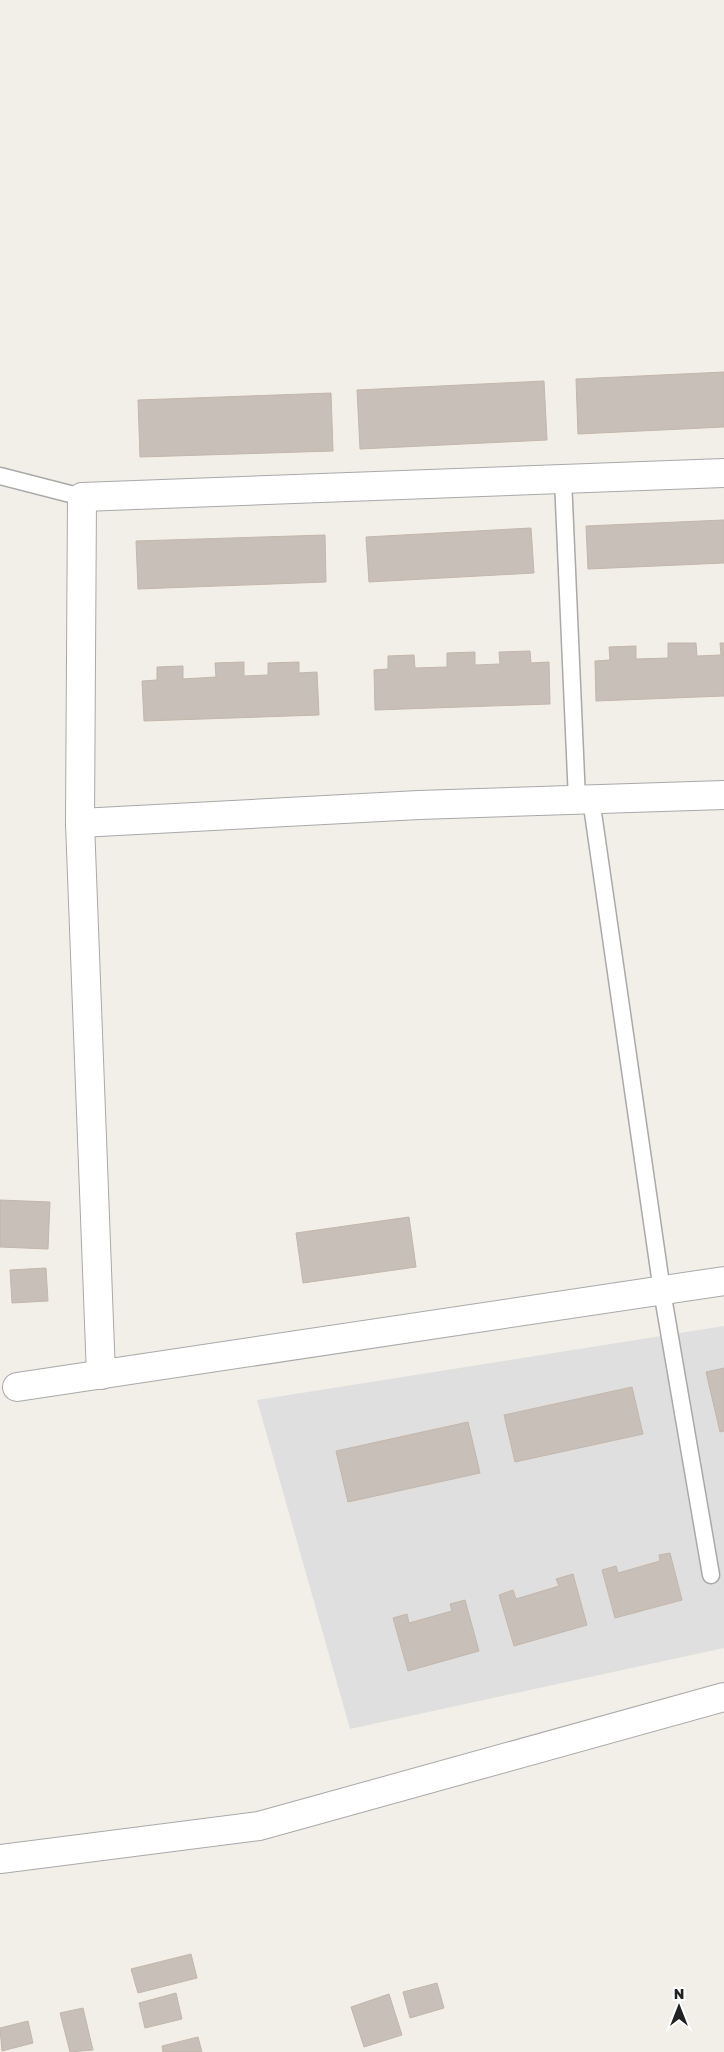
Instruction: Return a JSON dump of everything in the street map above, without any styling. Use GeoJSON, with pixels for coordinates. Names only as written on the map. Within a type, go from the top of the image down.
{"type":"FeatureCollection","features":[{"type":"Feature","properties":{"kind":"street"},"geometry":{"type":"LineString","coordinates":[[101,1375],[80,823],[82,497],[724,473]]}},
{"type":"Feature","properties":{"kind":"street"},"geometry":{"type":"LineString","coordinates":[[80,823],[420,805],[724,795]]}},
{"type":"Feature","properties":{"kind":"street"},"geometry":{"type":"LineString","coordinates":[[17,1388],[724,1281]]}},
{"type":"Feature","properties":{"kind":"street"},"geometry":{"type":"LineString","coordinates":[[0,1859],[259,1826],[724,1697]]}},
{"type":"Feature","properties":{"kind":"lane"},"geometry":{"type":"LineString","coordinates":[[0,476],[82,497]]}},
{"type":"Feature","properties":{"kind":"lane"},"geometry":{"type":"LineString","coordinates":[[563,479],[584,800],[662,1291],[711,1575]]}},
{"type":"Feature","properties":{"kind":"shaded area"},"geometry":{"type":"Polygon","coordinates":[[[724,1326],[724,1648],[350,1729],[257,1400],[724,1326]]]}},
{"type":"Feature","properties":{"kind":"building"},"geometry":{"type":"Polygon","coordinates":[[[724,372],[724,427],[578,434],[576,379],[724,372]]]}},
{"type":"Feature","properties":{"kind":"building"},"geometry":{"type":"Polygon","coordinates":[[[544,381],[547,440],[360,449],[357,390],[544,381]]]}},
{"type":"Feature","properties":{"kind":"building"},"geometry":{"type":"Polygon","coordinates":[[[331,393],[333,451],[140,457],[138,400],[331,393]]]}},
{"type":"Feature","properties":{"kind":"building"},"geometry":{"type":"Polygon","coordinates":[[[724,520],[724,563],[588,569],[586,526],[724,520]]]}},
{"type":"Feature","properties":{"kind":"building"},"geometry":{"type":"Polygon","coordinates":[[[531,528],[534,573],[369,582],[366,537],[531,528]]]}},
{"type":"Feature","properties":{"kind":"building"},"geometry":{"type":"Polygon","coordinates":[[[325,535],[326,582],[138,589],[136,541],[325,535]]]}},
{"type":"Feature","properties":{"kind":"building"},"geometry":{"type":"Polygon","coordinates":[[[668,643],[696,643],[697,656],[721,655],[720,643],[724,643],[724,696],[596,701],[595,661],[610,660],[609,647],[636,646],[636,659],[668,658],[668,643]]]}},
{"type":"Feature","properties":{"kind":"building"},"geometry":{"type":"Polygon","coordinates":[[[530,651],[531,663],[549,662],[550,704],[375,710],[374,670],[388,669],[388,656],[414,655],[415,668],[447,667],[447,653],[475,652],[475,665],[500,664],[499,652],[530,651]]]}},
{"type":"Feature","properties":{"kind":"building"},"geometry":{"type":"Polygon","coordinates":[[[244,662],[244,676],[268,675],[268,663],[299,662],[299,673],[317,672],[319,715],[144,721],[142,681],[157,680],[157,667],[183,666],[183,679],[216,677],[215,663],[244,662]]]}},
{"type":"Feature","properties":{"kind":"building"},"geometry":{"type":"Polygon","coordinates":[[[0,1200],[50,1202],[48,1249],[0,1247],[0,1200]]]}},
{"type":"Feature","properties":{"kind":"building"},"geometry":{"type":"Polygon","coordinates":[[[409,1217],[416,1267],[303,1283],[296,1233],[409,1217]]]}},
{"type":"Feature","properties":{"kind":"building"},"geometry":{"type":"Polygon","coordinates":[[[46,1268],[48,1301],[12,1303],[10,1270],[46,1268]]]}},
{"type":"Feature","properties":{"kind":"building"},"geometry":{"type":"Polygon","coordinates":[[[724,1368],[724,1431],[720,1432],[706,1372],[724,1368]]]}},
{"type":"Feature","properties":{"kind":"building"},"geometry":{"type":"Polygon","coordinates":[[[632,1387],[643,1434],[515,1462],[504,1415],[632,1387]]]}},
{"type":"Feature","properties":{"kind":"building"},"geometry":{"type":"Polygon","coordinates":[[[468,1422],[480,1473],[348,1502],[336,1451],[468,1422]]]}},
{"type":"Feature","properties":{"kind":"building"},"geometry":{"type":"Polygon","coordinates":[[[670,1553],[682,1600],[615,1618],[602,1570],[616,1566],[618,1573],[660,1561],[659,1555],[670,1553]]]}},
{"type":"Feature","properties":{"kind":"building"},"geometry":{"type":"Polygon","coordinates":[[[573,1574],[587,1625],[514,1646],[499,1595],[513,1590],[516,1599],[559,1586],[556,1579],[573,1574]]]}},
{"type":"Feature","properties":{"kind":"building"},"geometry":{"type":"Polygon","coordinates":[[[465,1600],[479,1651],[408,1671],[393,1618],[407,1614],[409,1623],[452,1611],[450,1604],[465,1600]]]}},
{"type":"Feature","properties":{"kind":"building"},"geometry":{"type":"Polygon","coordinates":[[[191,1954],[197,1978],[138,1993],[131,1969],[191,1954]]]}},
{"type":"Feature","properties":{"kind":"building"},"geometry":{"type":"Polygon","coordinates":[[[437,1983],[444,2008],[410,2018],[403,1992],[437,1983]]]}},
{"type":"Feature","properties":{"kind":"building"},"geometry":{"type":"Polygon","coordinates":[[[176,1993],[182,2019],[145,2028],[139,2003],[176,1993]]]}},
{"type":"Feature","properties":{"kind":"building"},"geometry":{"type":"Polygon","coordinates":[[[389,1994],[402,2035],[364,2047],[351,2007],[389,1994]]]}},
{"type":"Feature","properties":{"kind":"building"},"geometry":{"type":"Polygon","coordinates":[[[83,2008],[93,2050],[70,2052],[60,2013],[83,2008]]]}},
{"type":"Feature","properties":{"kind":"building"},"geometry":{"type":"Polygon","coordinates":[[[28,2021],[33,2043],[2,2051],[0,2028],[28,2021]]]}},
{"type":"Feature","properties":{"kind":"building"},"geometry":{"type":"Polygon","coordinates":[[[198,2037],[202,2052],[163,2052],[162,2046],[198,2037]]]}}]}
